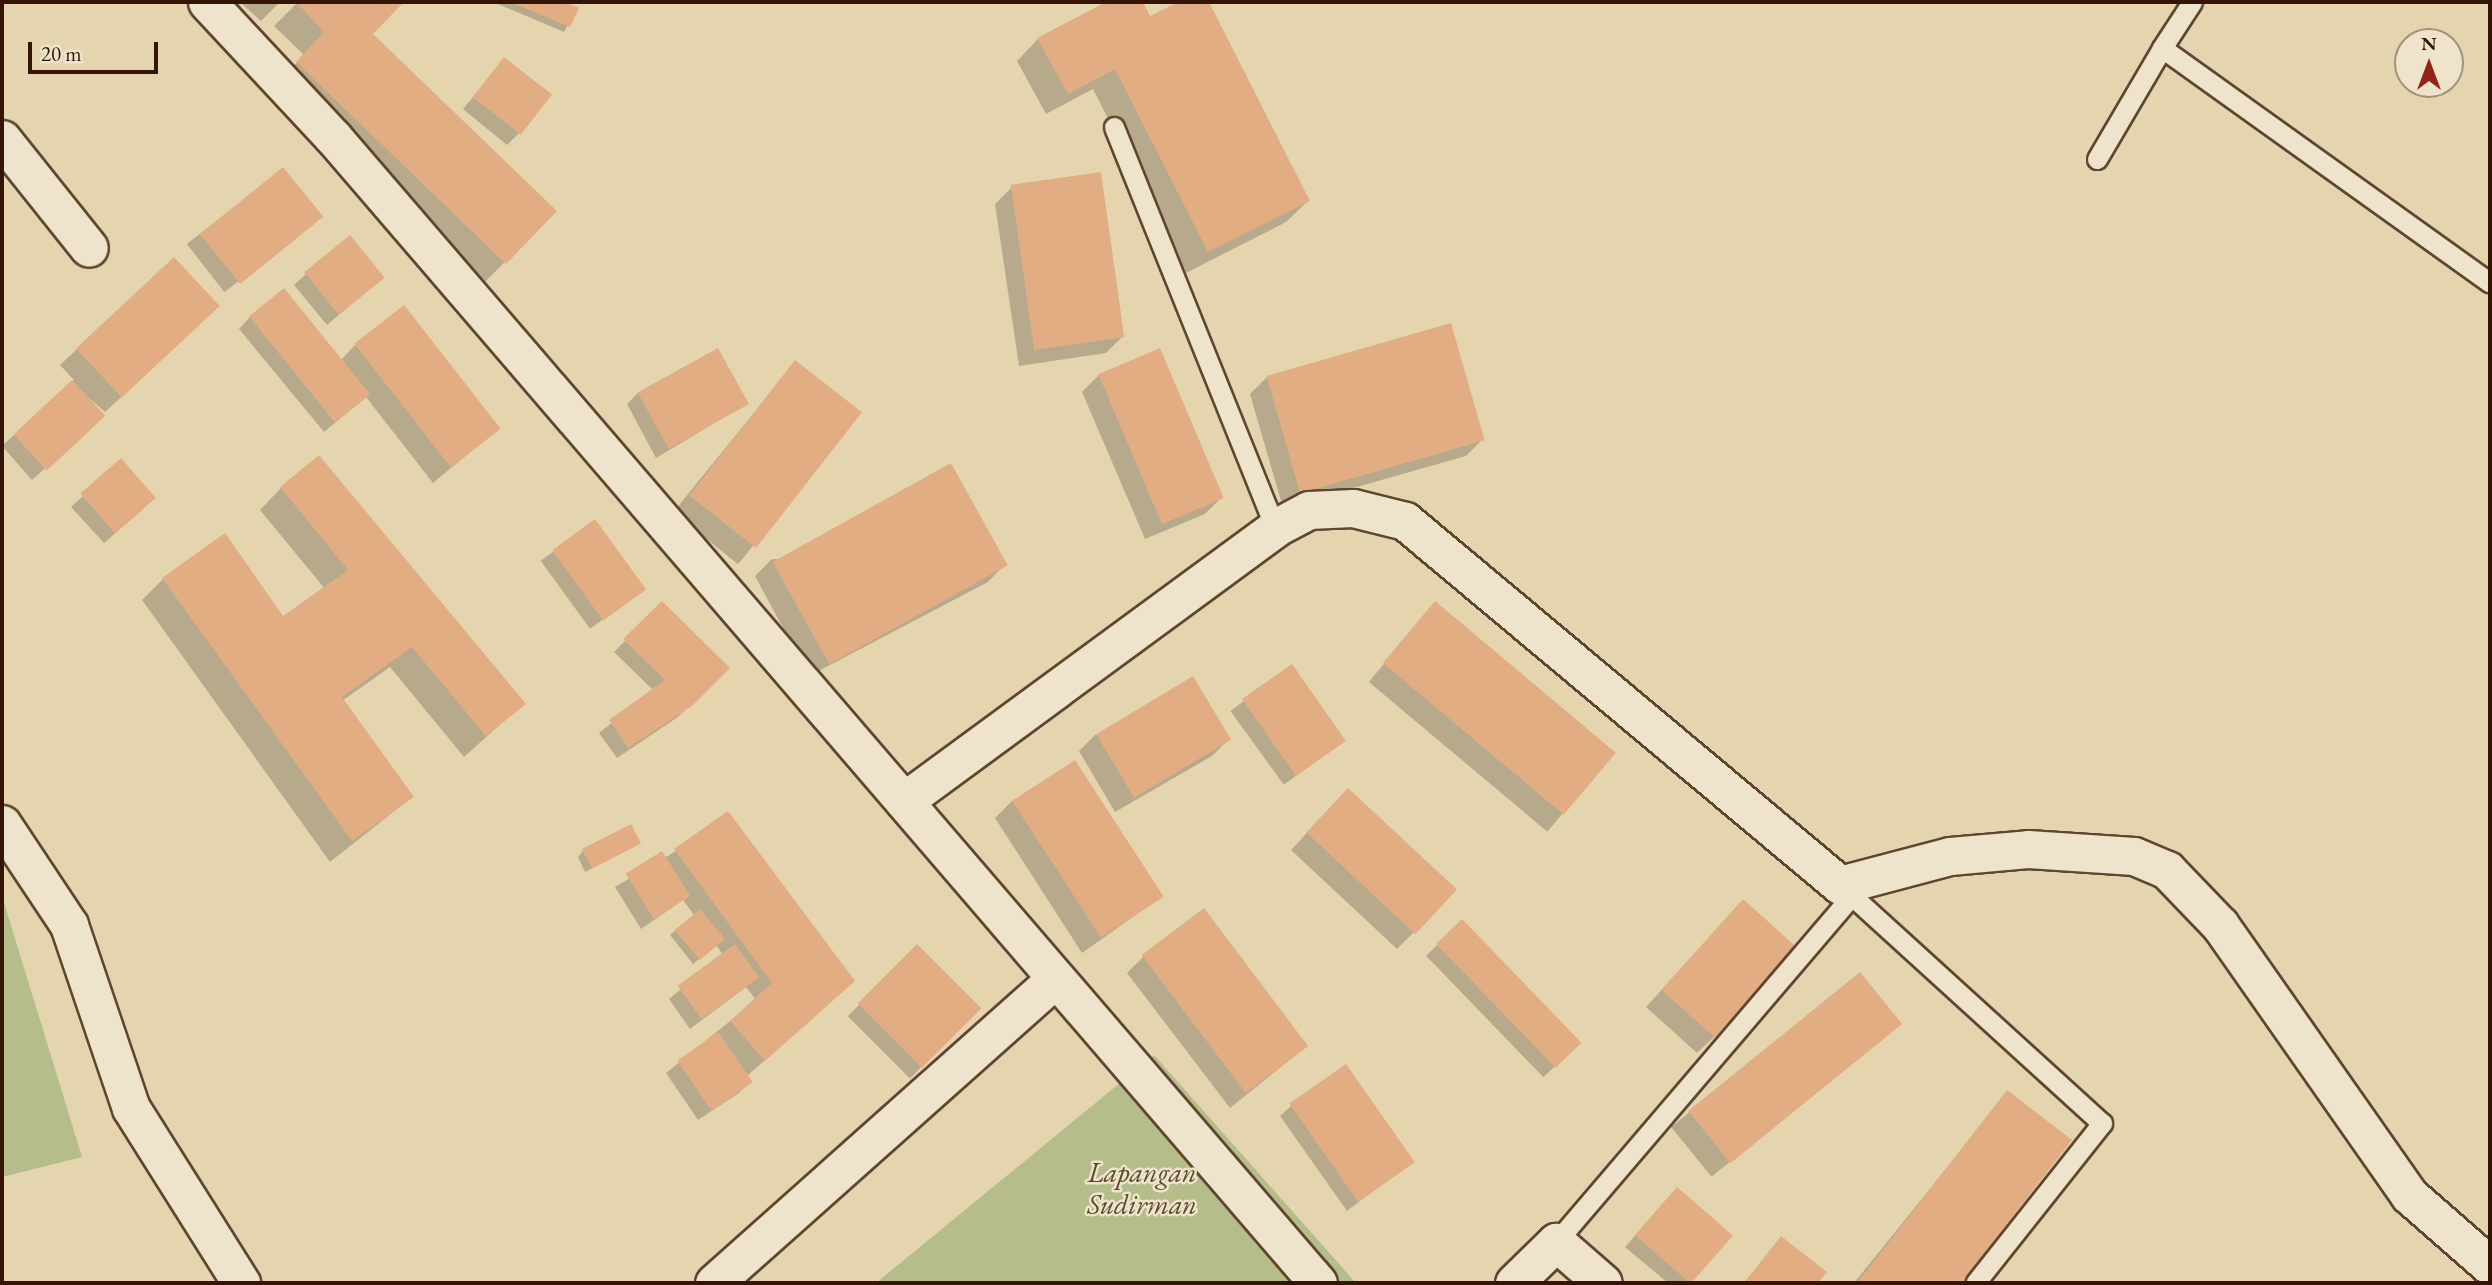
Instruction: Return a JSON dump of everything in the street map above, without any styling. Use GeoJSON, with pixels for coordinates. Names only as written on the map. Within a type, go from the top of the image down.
{"type":"FeatureCollection","features":[{"type":"Feature","properties":{"kind":"street"},"geometry":{"type":"LineString","coordinates":[[207,2],[333,137],[1318,1283]]}},
{"type":"Feature","properties":{"kind":"street"},"geometry":{"type":"LineString","coordinates":[[2,139],[89,248]]}},
{"type":"Feature","properties":{"kind":"street"},"geometry":{"type":"LineString","coordinates":[[904,802],[1275,528],[1309,510],[1353,508],[1405,520],[1846,890],[1950,856],[2028,849],[2134,856],[2167,870],[2220,925],[2410,1195],[2490,1266]]}},
{"type":"Feature","properties":{"kind":"street"},"geometry":{"type":"LineString","coordinates":[[2,824],[69,925],[131,1108],[241,1283]]}},
{"type":"Feature","properties":{"kind":"street"},"geometry":{"type":"LineString","coordinates":[[714,1283],[1055,979]]}},
{"type":"Feature","properties":{"kind":"street"},"geometry":{"type":"LineString","coordinates":[[1514,1283],[1556,1242],[1603,1283]]}},
{"type":"Feature","properties":{"kind":"lane"},"geometry":{"type":"LineString","coordinates":[[2097,159],[2192,2]]}},
{"type":"Feature","properties":{"kind":"lane"},"geometry":{"type":"LineString","coordinates":[[2162,48],[2490,283]]}},
{"type":"Feature","properties":{"kind":"lane"},"geometry":{"type":"LineString","coordinates":[[1114,127],[1275,528]]}},
{"type":"Feature","properties":{"kind":"lane"},"geometry":{"type":"LineString","coordinates":[[1556,1242],[1846,890],[2102,1123],[1975,1283]]}},
{"type":"Feature","properties":{"kind":"green space"},"geometry":{"type":"Polygon","coordinates":[[[2,896],[82,1157],[2,1177],[2,896]]]}},
{"type":"Feature","properties":{"kind":"green space","name":"Lapangan Sudirman"},"geometry":{"type":"Polygon","coordinates":[[[1154,1055],[1356,1283],[876,1283],[1154,1055]]]}},
{"type":"Feature","properties":{"kind":"building"},"geometry":{"type":"Polygon","coordinates":[[[296,2],[404,2],[373,34],[557,211],[506,264],[296,62],[324,32],[296,2]]]}},
{"type":"Feature","properties":{"kind":"building"},"geometry":{"type":"Polygon","coordinates":[[[510,2],[564,2],[579,8],[570,27],[510,2]]]}},
{"type":"Feature","properties":{"kind":"building"},"geometry":{"type":"Polygon","coordinates":[[[1106,2],[1143,2],[1150,16],[1178,2],[1209,2],[1310,201],[1208,252],[1115,69],[1068,94],[1037,38],[1106,2]]]}},
{"type":"Feature","properties":{"kind":"building"},"geometry":{"type":"Polygon","coordinates":[[[504,57],[552,95],[521,135],[473,97],[504,57]]]}},
{"type":"Feature","properties":{"kind":"building"},"geometry":{"type":"Polygon","coordinates":[[[283,167],[323,217],[240,284],[200,234],[283,167]]]}},
{"type":"Feature","properties":{"kind":"building"},"geometry":{"type":"Polygon","coordinates":[[[1101,172],[1124,337],[1034,350],[1011,185],[1101,172]]]}},
{"type":"Feature","properties":{"kind":"building"},"geometry":{"type":"Polygon","coordinates":[[[350,235],[385,278],[339,315],[304,272],[350,235]]]}},
{"type":"Feature","properties":{"kind":"building"},"geometry":{"type":"Polygon","coordinates":[[[174,257],[220,306],[122,397],[76,348],[174,257]]]}},
{"type":"Feature","properties":{"kind":"building"},"geometry":{"type":"Polygon","coordinates":[[[284,288],[370,394],[335,423],[249,316],[284,288]]]}},
{"type":"Feature","properties":{"kind":"building"},"geometry":{"type":"Polygon","coordinates":[[[404,305],[501,429],[451,468],[354,344],[404,305]]]}},
{"type":"Feature","properties":{"kind":"building"},"geometry":{"type":"Polygon","coordinates":[[[1451,323],[1485,440],[1300,493],[1266,376],[1451,323]]]}},
{"type":"Feature","properties":{"kind":"building"},"geometry":{"type":"Polygon","coordinates":[[[718,348],[749,404],[669,449],[638,393],[718,348]]]}},
{"type":"Feature","properties":{"kind":"building"},"geometry":{"type":"Polygon","coordinates":[[[1160,348],[1224,498],[1162,524],[1098,374],[1160,348]]]}},
{"type":"Feature","properties":{"kind":"building"},"geometry":{"type":"Polygon","coordinates":[[[795,360],[862,412],[756,548],[689,496],[795,360]]]}},
{"type":"Feature","properties":{"kind":"building"},"geometry":{"type":"Polygon","coordinates":[[[72,380],[105,416],[47,470],[13,435],[72,380]]]}},
{"type":"Feature","properties":{"kind":"building"},"geometry":{"type":"Polygon","coordinates":[[[319,455],[526,704],[486,736],[412,647],[342,697],[414,797],[352,841],[162,578],[225,533],[283,616],[348,570],[280,487],[319,455]]]}},
{"type":"Feature","properties":{"kind":"building"},"geometry":{"type":"Polygon","coordinates":[[[121,458],[156,498],[115,533],[80,493],[121,458]]]}},
{"type":"Feature","properties":{"kind":"building"},"geometry":{"type":"Polygon","coordinates":[[[951,463],[1008,565],[829,664],[773,562],[951,463]]]}},
{"type":"Feature","properties":{"kind":"building"},"geometry":{"type":"Polygon","coordinates":[[[595,519],[646,589],[603,621],[552,550],[595,519]]]}},
{"type":"Feature","properties":{"kind":"building"},"geometry":{"type":"Polygon","coordinates":[[[662,601],[730,668],[692,706],[628,748],[609,720],[665,680],[623,639],[662,601]]]}},
{"type":"Feature","properties":{"kind":"building"},"geometry":{"type":"Polygon","coordinates":[[[1435,601],[1616,753],[1564,815],[1383,663],[1435,601]]]}},
{"type":"Feature","properties":{"kind":"building"},"geometry":{"type":"Polygon","coordinates":[[[1292,664],[1346,741],[1296,776],[1242,699],[1292,664]]]}},
{"type":"Feature","properties":{"kind":"building"},"geometry":{"type":"Polygon","coordinates":[[[1193,676],[1231,739],[1134,798],[1096,734],[1193,676]]]}},
{"type":"Feature","properties":{"kind":"building"},"geometry":{"type":"Polygon","coordinates":[[[1075,760],[1164,897],[1101,938],[1012,801],[1075,760]]]}},
{"type":"Feature","properties":{"kind":"building"},"geometry":{"type":"Polygon","coordinates":[[[1348,788],[1457,890],[1415,934],[1306,833],[1348,788]]]}},
{"type":"Feature","properties":{"kind":"building"},"geometry":{"type":"Polygon","coordinates":[[[728,811],[855,981],[765,1061],[730,1021],[772,983],[674,849],[728,811]]]}},
{"type":"Feature","properties":{"kind":"building"},"geometry":{"type":"Polygon","coordinates":[[[631,824],[641,844],[592,869],[582,849],[631,824]]]}},
{"type":"Feature","properties":{"kind":"building"},"geometry":{"type":"Polygon","coordinates":[[[662,851],[690,896],[654,919],[626,874],[662,851]]]}},
{"type":"Feature","properties":{"kind":"building"},"geometry":{"type":"Polygon","coordinates":[[[1743,899],[1797,947],[1715,1038],[1661,990],[1743,899]]]}},
{"type":"Feature","properties":{"kind":"building"},"geometry":{"type":"Polygon","coordinates":[[[1204,908],[1308,1046],[1246,1093],[1142,955],[1204,908]]]}},
{"type":"Feature","properties":{"kind":"building"},"geometry":{"type":"Polygon","coordinates":[[[700,909],[725,939],[700,960],[675,930],[700,909]]]}},
{"type":"Feature","properties":{"kind":"building"},"geometry":{"type":"Polygon","coordinates":[[[1462,919],[1581,1043],[1556,1068],[1436,944],[1462,919]]]}},
{"type":"Feature","properties":{"kind":"building"},"geometry":{"type":"Polygon","coordinates":[[[735,944],[759,977],[702,1019],[678,986],[735,944]]]}},
{"type":"Feature","properties":{"kind":"building"},"geometry":{"type":"Polygon","coordinates":[[[917,944],[981,1008],[922,1068],[858,1003],[917,944]]]}},
{"type":"Feature","properties":{"kind":"building"},"geometry":{"type":"Polygon","coordinates":[[[1860,972],[1902,1024],[1730,1163],[1688,1111],[1860,972]]]}},
{"type":"Feature","properties":{"kind":"building"},"geometry":{"type":"Polygon","coordinates":[[[718,1032],[753,1082],[712,1111],[677,1061],[718,1032]]]}},
{"type":"Feature","properties":{"kind":"building"},"geometry":{"type":"Polygon","coordinates":[[[1346,1064],[1415,1162],[1358,1202],[1289,1104],[1346,1064]]]}},
{"type":"Feature","properties":{"kind":"building"},"geometry":{"type":"Polygon","coordinates":[[[2007,1090],[2072,1140],[1961,1283],[1857,1283],[2007,1090]]]}},
{"type":"Feature","properties":{"kind":"building"},"geometry":{"type":"Polygon","coordinates":[[[1677,1187],[1733,1236],[1690,1283],[1635,1235],[1677,1187]]]}},
{"type":"Feature","properties":{"kind":"building"},"geometry":{"type":"Polygon","coordinates":[[[1781,1236],[1827,1272],[1818,1283],[1744,1283],[1781,1236]]]}}]}
